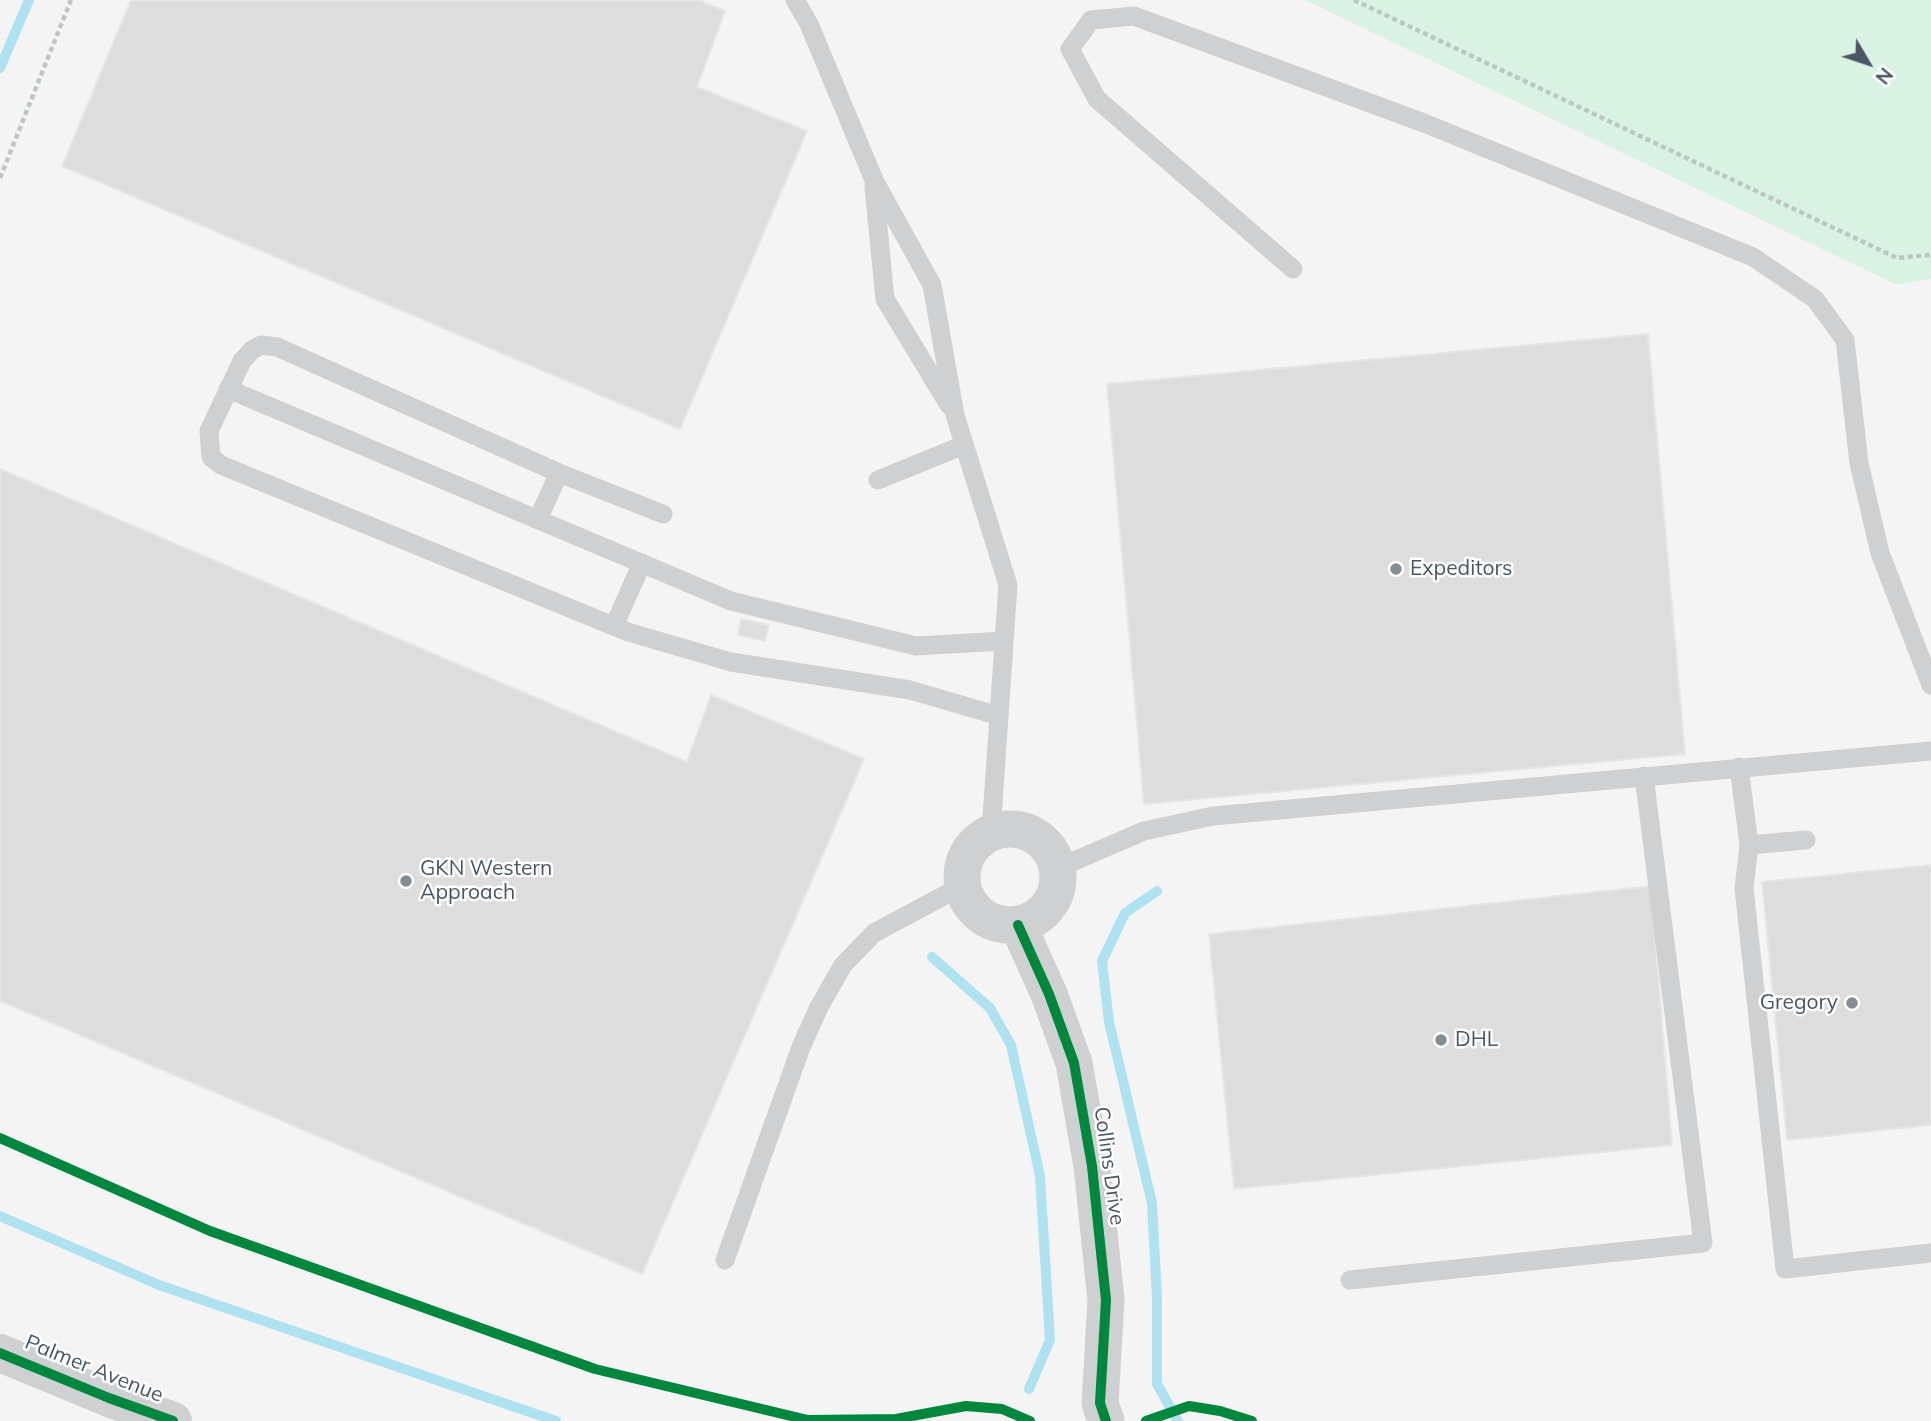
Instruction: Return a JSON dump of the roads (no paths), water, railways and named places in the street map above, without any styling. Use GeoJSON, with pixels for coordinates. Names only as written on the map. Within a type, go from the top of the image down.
{"type":"FeatureCollection","features":[{"type":"Feature","properties":{"kind":"street"},"geometry":{"type":"LineString","coordinates":[[1004,829],[1031,833],[1052,853],[1058,868],[1055,894],[1045,910],[1032,921],[1018,925],[995,924],[979,916],[968,902],[961,874],[965,858],[977,841],[991,832],[1004,829]]}},
{"type":"Feature","properties":{"kind":"street","name":"Collins Drive"},"geometry":{"type":"LineString","coordinates":[[1018,925],[1049,994],[1074,1063],[1090,1153],[1106,1300],[1099,1415]]}},
{"type":"Feature","properties":{"kind":"street","name":"Palmer Avenue"},"geometry":{"type":"LineString","coordinates":[[0,1353],[173,1421]]}},
{"type":"Feature","properties":{"kind":"lane"},"geometry":{"type":"LineString","coordinates":[[795,0],[809,24],[874,180],[932,285],[955,415],[1008,585],[991,832]]}},
{"type":"Feature","properties":{"kind":"lane"},"geometry":{"type":"LineString","coordinates":[[1293,270],[1097,99],[1070,49],[1091,20],[1134,16],[1424,123],[1753,257],[1815,299],[1845,340],[1859,463],[1880,553],[1931,685]]}},
{"type":"Feature","properties":{"kind":"lane"},"geometry":{"type":"LineString","coordinates":[[874,180],[885,299],[955,415]]}},
{"type":"Feature","properties":{"kind":"lane"},"geometry":{"type":"LineString","coordinates":[[663,514],[559,473],[277,346],[261,345],[242,361],[209,431],[211,457],[221,465],[614,626],[731,662],[910,691],[999,716]]}},
{"type":"Feature","properties":{"kind":"lane"},"geometry":{"type":"LineString","coordinates":[[228,389],[732,601],[916,646],[1004,640]]}},
{"type":"Feature","properties":{"kind":"lane"},"geometry":{"type":"LineString","coordinates":[[878,480],[964,445]]}},
{"type":"Feature","properties":{"kind":"lane"},"geometry":{"type":"LineString","coordinates":[[538,519],[559,473]]}},
{"type":"Feature","properties":{"kind":"lane"},"geometry":{"type":"LineString","coordinates":[[614,626],[642,563]]}},
{"type":"Feature","properties":{"kind":"lane"},"geometry":{"type":"LineString","coordinates":[[1058,868],[1144,831],[1213,816],[1931,751]]}},
{"type":"Feature","properties":{"kind":"lane"},"geometry":{"type":"LineString","coordinates":[[1739,767],[1749,845],[1744,888],[1785,1269],[1931,1253]]}},
{"type":"Feature","properties":{"kind":"lane"},"geometry":{"type":"LineString","coordinates":[[1350,1280],[1703,1243],[1644,776]]}},
{"type":"Feature","properties":{"kind":"lane"},"geometry":{"type":"LineString","coordinates":[[1749,845],[1806,840]]}},
{"type":"Feature","properties":{"kind":"lane"},"geometry":{"type":"LineString","coordinates":[[725,1260],[801,1047],[819,1007],[843,965],[874,933],[962,886]]}},
{"type":"Feature","properties":{"kind":"waterway"},"geometry":{"type":"LineString","coordinates":[[0,68],[29,0]]}},
{"type":"Feature","properties":{"kind":"waterway"},"geometry":{"type":"LineString","coordinates":[[1157,891],[1125,913],[1102,961],[1109,1022],[1152,1203],[1157,1298],[1157,1384],[1178,1421]]}},
{"type":"Feature","properties":{"kind":"waterway"},"geometry":{"type":"LineString","coordinates":[[932,957],[990,1008],[1011,1045],[1040,1176],[1050,1340],[1029,1389]]}},
{"type":"Feature","properties":{"kind":"waterway"},"geometry":{"type":"LineString","coordinates":[[0,1216],[159,1285],[556,1421]]}},
{"type":"Feature","properties":{"kind":"place","name":"Expeditors"},"geometry":{"type":"Point","coordinates":[1396,569]}},
{"type":"Feature","properties":{"kind":"place","name":"GKN Western Approach"},"geometry":{"type":"Point","coordinates":[406,881]}},
{"type":"Feature","properties":{"kind":"place","name":"Gregory"},"geometry":{"type":"Point","coordinates":[1852,1003]}},
{"type":"Feature","properties":{"kind":"place","name":"DHL"},"geometry":{"type":"Point","coordinates":[1441,1040]}}]}
